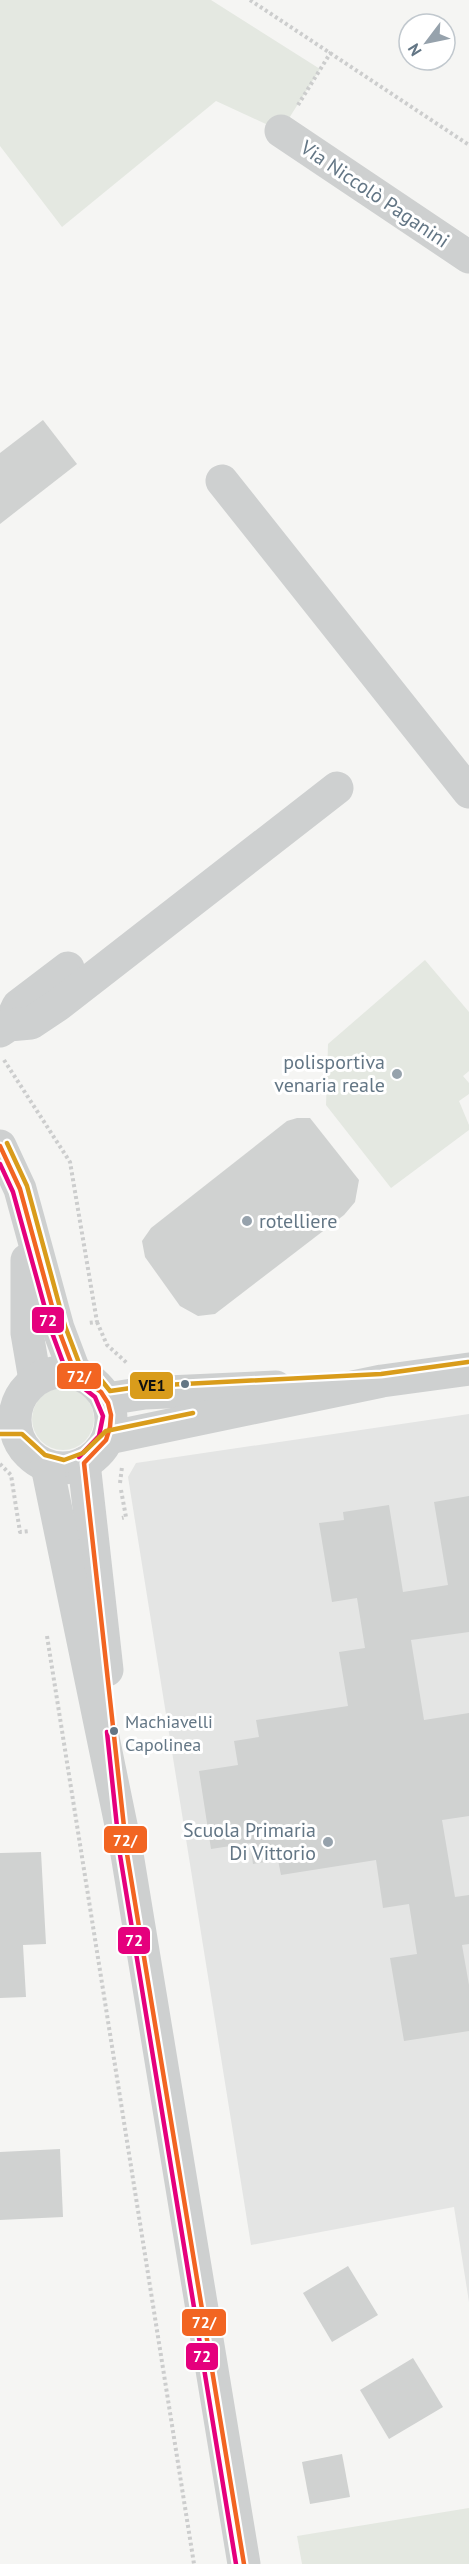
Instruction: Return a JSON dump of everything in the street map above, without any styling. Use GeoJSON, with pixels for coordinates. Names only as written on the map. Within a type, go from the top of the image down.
{"type":"FeatureCollection","features":[{"type":"Feature","properties":{"kind":"street","name":"Via Niccolò Paganini"},"geometry":{"type":"LineString","coordinates":[[281,131],[469,257]]}},
{"type":"Feature","properties":{"kind":"street"},"geometry":{"type":"LineString","coordinates":[[222,481],[469,792]]}},
{"type":"Feature","properties":{"kind":"street"},"geometry":{"type":"LineString","coordinates":[[5,1028],[31,1023],[58,1005],[337,788]]}},
{"type":"Feature","properties":{"kind":"street"},"geometry":{"type":"LineString","coordinates":[[5,1028],[18,1006],[68,968]]}},
{"type":"Feature","properties":{"kind":"street"},"geometry":{"type":"LineString","coordinates":[[0,1146],[20,1189],[27,1222],[58,1328],[75,1372]]}},
{"type":"Feature","properties":{"kind":"street"},"geometry":{"type":"LineString","coordinates":[[17,1398],[54,1372],[75,1372],[94,1382],[107,1400],[111,1420],[108,1438],[98,1453],[84,1463],[66,1468],[47,1466],[10,1442],[27,1333],[27,1222]]}},
{"type":"Feature","properties":{"kind":"street"},"geometry":{"type":"LineString","coordinates":[[108,1438],[382,1381],[469,1369]]}},
{"type":"Feature","properties":{"kind":"street"},"geometry":{"type":"LineString","coordinates":[[107,1400],[145,1393],[382,1381]]}},
{"type":"Feature","properties":{"kind":"street"},"geometry":{"type":"LineString","coordinates":[[84,1463],[127,1854]]}},
{"type":"Feature","properties":{"kind":"street"},"geometry":{"type":"LineString","coordinates":[[47,1466],[127,1854],[244,2564]]}},
{"type":"Feature","properties":{"kind":"path"},"geometry":{"type":"LineString","coordinates":[[250,0],[469,145]]}},
{"type":"Feature","properties":{"kind":"path"},"geometry":{"type":"LineString","coordinates":[[281,131],[331,52]]}},
{"type":"Feature","properties":{"kind":"path"},"geometry":{"type":"LineString","coordinates":[[45,1624],[194,2564]]}},
{"type":"Feature","properties":{"kind":"shaded area"},"geometry":{"type":"Polygon","coordinates":[[[0,0],[211,0],[320,69],[281,131],[216,101],[62,227],[0,146],[0,0]]]}},
{"type":"Feature","properties":{"kind":"shaded area","name":"polisportiva venaria reale"},"geometry":{"type":"Polygon","coordinates":[[[425,960],[469,1012],[469,1071],[463,1076],[469,1083],[469,1094],[459,1101],[469,1130],[391,1188],[326,1105],[328,1044],[425,960]]]}},
{"type":"Feature","properties":{"kind":"shaded area"},"geometry":{"type":"Polygon","coordinates":[[[63,1388],[80,1393],[85,1397],[89,1402],[94,1419],[89,1436],[85,1441],[80,1445],[63,1450],[46,1445],[41,1441],[37,1436],[32,1419],[37,1402],[41,1397],[46,1393],[63,1388]]]}},
{"type":"Feature","properties":{"kind":"shaded area","name":"Scuola Primaria Di Vittorio"},"geometry":{"type":"Polygon","coordinates":[[[469,1414],[469,2302],[454,2207],[251,2245],[128,1477],[136,1463],[469,1414]]]}},
{"type":"Feature","properties":{"kind":"shaded area"},"geometry":{"type":"Polygon","coordinates":[[[469,2508],[469,2564],[302,2564],[297,2536],[469,2508]]]}},
{"type":"Feature","properties":{"kind":"building"},"geometry":{"type":"Polygon","coordinates":[[[43,420],[77,464],[0,524],[0,453],[43,420]]]}},
{"type":"Feature","properties":{"kind":"building","name":"rotelliere"},"geometry":{"type":"Polygon","coordinates":[[[310,1118],[359,1180],[355,1202],[344,1215],[215,1314],[198,1316],[180,1306],[145,1257],[142,1241],[151,1228],[287,1121],[310,1118]]]}},
{"type":"Feature","properties":{"kind":"building"},"geometry":{"type":"Polygon","coordinates":[[[469,1496],[469,1632],[411,1640],[424,1720],[469,1713],[469,1816],[442,1820],[455,1897],[469,1895],[469,1944],[462,1945],[469,1985],[469,2031],[404,2041],[390,1958],[417,1954],[409,1904],[383,1908],[376,1860],[281,1875],[278,1860],[253,1864],[250,1843],[211,1849],[199,1771],[238,1765],[234,1741],[259,1737],[256,1720],[348,1706],[339,1652],[365,1648],[357,1598],[332,1602],[319,1523],[344,1520],[343,1512],[389,1505],[403,1592],[448,1585],[434,1502],[469,1496]]]}},
{"type":"Feature","properties":{"kind":"building"},"geometry":{"type":"Polygon","coordinates":[[[41,1852],[46,1944],[23,1945],[26,1997],[0,1998],[0,1853],[41,1852]]]}},
{"type":"Feature","properties":{"kind":"building"},"geometry":{"type":"Polygon","coordinates":[[[60,2149],[63,2217],[0,2220],[0,2152],[60,2149]]]}},
{"type":"Feature","properties":{"kind":"building"},"geometry":{"type":"Polygon","coordinates":[[[348,2266],[378,2315],[332,2342],[303,2293],[348,2266]]]}},
{"type":"Feature","properties":{"kind":"building"},"geometry":{"type":"Polygon","coordinates":[[[413,2358],[443,2407],[389,2439],[360,2390],[413,2358]]]}},
{"type":"Feature","properties":{"kind":"building"},"geometry":{"type":"Polygon","coordinates":[[[342,2454],[350,2497],[310,2504],[302,2462],[342,2454]]]}},
{"type":"Feature","properties":{"kind":"transit line","name":"VE1"},"geometry":{"type":"LineString","coordinates":[[7,1143],[27,1186],[65,1326],[81,1368],[98,1376],[110,1391],[145,1386],[381,1374],[468,1362]]}},
{"type":"Feature","properties":{"kind":"transit line","name":"72/"},"geometry":{"type":"LineString","coordinates":[[0,1146],[20,1189],[58,1328],[75,1373],[101,1392],[108,1403],[111,1415],[106,1440],[84,1463],[127,1854],[244,2564]]}},
{"type":"Feature","properties":{"kind":"transit line","name":"72"},"geometry":{"type":"LineString","coordinates":[[0,1164],[13,1192],[51,1330],[68,1376],[95,1397],[103,1416],[99,1436],[79,1457]]}},
{"type":"Feature","properties":{"kind":"transit line","name":"VE1"},"geometry":{"type":"LineString","coordinates":[[0,1434],[22,1434],[45,1455],[64,1460],[83,1453],[106,1431],[193,1413]]}},
{"type":"Feature","properties":{"kind":"transit line","name":"72"},"geometry":{"type":"LineString","coordinates":[[107,1732],[120,1855],[236,2564]]}},
{"type":"Feature","properties":{"kind":"place","name":"polisportiva venaria reale"},"geometry":{"type":"Point","coordinates":[397,1074]}},
{"type":"Feature","properties":{"kind":"place","name":"rotelliere"},"geometry":{"type":"Point","coordinates":[247,1221]}},
{"type":"Feature","properties":{"kind":"place","name":"Machiavelli Capolinea"},"geometry":{"type":"Point","coordinates":[114,1731]}},
{"type":"Feature","properties":{"kind":"place","name":"Scuola Primaria Di Vittorio"},"geometry":{"type":"Point","coordinates":[328,1842]}}]}
